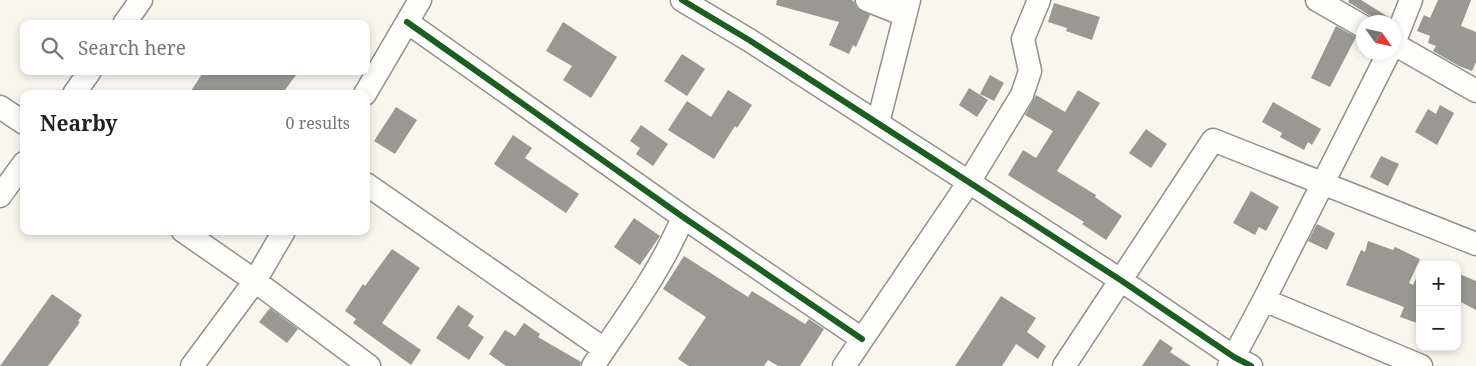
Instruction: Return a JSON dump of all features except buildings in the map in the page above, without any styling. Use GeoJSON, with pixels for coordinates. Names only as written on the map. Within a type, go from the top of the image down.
{"type":"FeatureCollection","features":[{"type":"Feature","properties":{"kind":"street"},"geometry":{"type":"LineString","coordinates":[[127,20],[141,0]]}},
{"type":"Feature","properties":{"kind":"street"},"geometry":{"type":"LineString","coordinates":[[367,90],[420,0]]}},
{"type":"Feature","properties":{"kind":"street"},"geometry":{"type":"LineString","coordinates":[[682,0],[749,40],[1122,281],[1238,363],[1264,300],[1385,60]]}},
{"type":"Feature","properties":{"kind":"street"},"geometry":{"type":"LineString","coordinates":[[867,0],[907,7],[878,123]]}},
{"type":"Feature","properties":{"kind":"street"},"geometry":{"type":"LineString","coordinates":[[844,366],[969,182],[1022,95],[1030,71],[1023,39],[1039,0]]}},
{"type":"Feature","properties":{"kind":"street"},"geometry":{"type":"LineString","coordinates":[[1317,0],[1356,22]]}},
{"type":"Feature","properties":{"kind":"street"},"geometry":{"type":"LineString","coordinates":[[1401,26],[1411,0]]}},
{"type":"Feature","properties":{"kind":"street"},"geometry":{"type":"LineString","coordinates":[[407,22],[683,217],[862,339]]}},
{"type":"Feature","properties":{"kind":"street"},"geometry":{"type":"LineString","coordinates":[[1401,48],[1476,91]]}},
{"type":"Feature","properties":{"kind":"street"},"geometry":{"type":"LineString","coordinates":[[77,90],[87,75]]}},
{"type":"Feature","properties":{"kind":"street"},"geometry":{"type":"LineString","coordinates":[[0,107],[20,120]]}},
{"type":"Feature","properties":{"kind":"street"},"geometry":{"type":"LineString","coordinates":[[1064,366],[1122,281],[1213,140],[1476,244]]}},
{"type":"Feature","properties":{"kind":"street"},"geometry":{"type":"LineString","coordinates":[[0,196],[20,168]]}},
{"type":"Feature","properties":{"kind":"street"},"geometry":{"type":"LineString","coordinates":[[370,187],[598,358],[662,261],[673,242],[683,217]]}},
{"type":"Feature","properties":{"kind":"street"},"geometry":{"type":"LineString","coordinates":[[189,235],[255,280],[369,366]]}},
{"type":"Feature","properties":{"kind":"street"},"geometry":{"type":"LineString","coordinates":[[192,366],[255,280],[282,235]]}},
{"type":"Feature","properties":{"kind":"street"},"geometry":{"type":"LineString","coordinates":[[1264,300],[1421,366]]}},
{"type":"Feature","properties":{"kind":"cycle path"},"geometry":{"type":"LineString","coordinates":[[682,0],[749,40],[1122,281],[1234,357],[1251,366]]}},
{"type":"Feature","properties":{"kind":"cycle path"},"geometry":{"type":"LineString","coordinates":[[407,22],[683,217],[862,339]]}}]}
